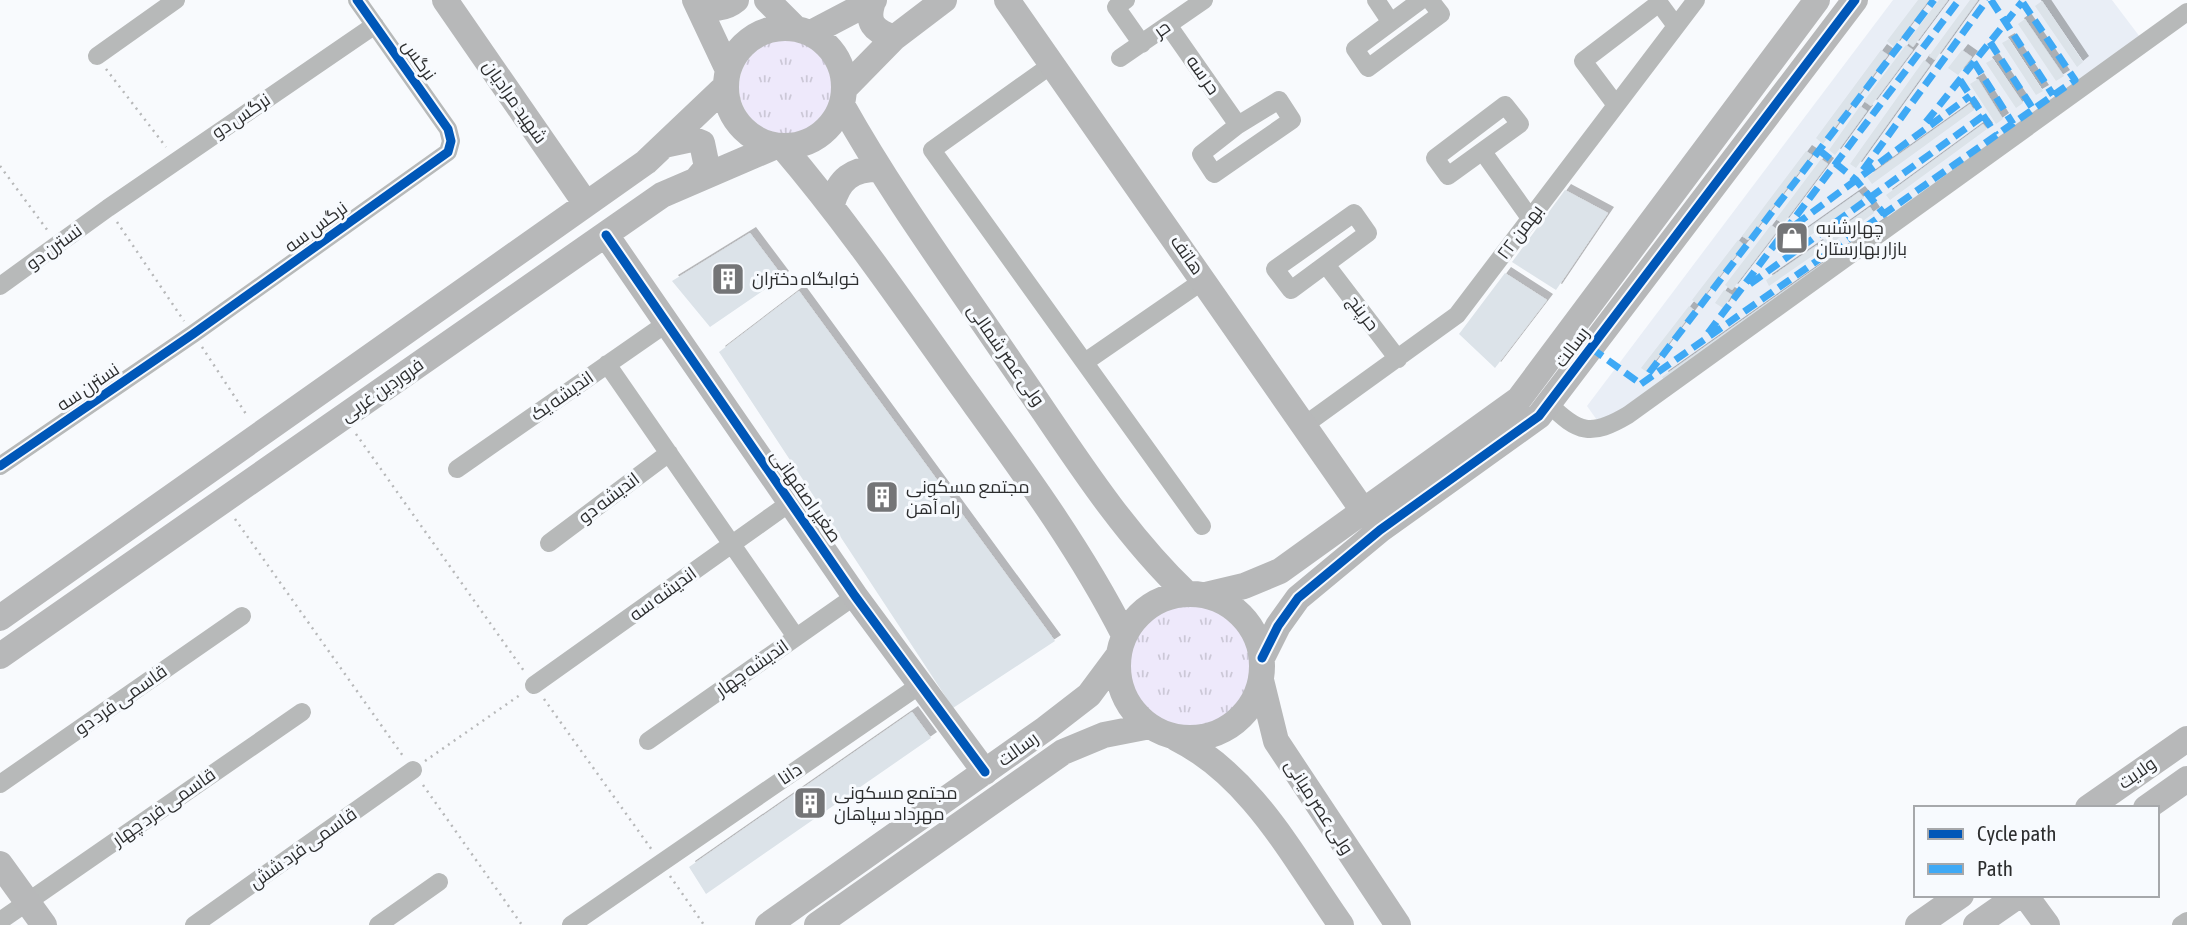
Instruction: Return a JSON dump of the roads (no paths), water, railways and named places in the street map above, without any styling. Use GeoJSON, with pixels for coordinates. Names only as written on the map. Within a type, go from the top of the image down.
{"type":"FeatureCollection","features":[{"type":"Feature","properties":{"kind":"main road","name":"شهید مرادیان"},"geometry":{"type":"LineString","coordinates":[[444,0],[586,204]]}},
{"type":"Feature","properties":{"kind":"main road"},"geometry":{"type":"LineString","coordinates":[[697,3],[715,8],[728,6],[736,0]]}},
{"type":"Feature","properties":{"kind":"main road"},"geometry":{"type":"LineString","coordinates":[[767,0],[836,56],[844,96]]}},
{"type":"Feature","properties":{"kind":"main road"},"geometry":{"type":"LineString","coordinates":[[727,78],[741,48],[762,33],[778,28],[803,31],[874,0]]}},
{"type":"Feature","properties":{"kind":"main road"},"geometry":{"type":"LineString","coordinates":[[874,0],[868,16],[871,24],[878,32],[894,38]]}},
{"type":"Feature","properties":{"kind":"main road"},"geometry":{"type":"LineString","coordinates":[[779,146],[809,142],[823,133],[835,120],[844,96],[894,38],[944,0]]}},
{"type":"Feature","properties":{"kind":"main road","name":"هاتف"},"geometry":{"type":"LineString","coordinates":[[1007,0],[1054,63],[1306,424],[1364,512]]}},
{"type":"Feature","properties":{"kind":"main road","name":"رسالت"},"geometry":{"type":"LineString","coordinates":[[1196,594],[1244,586],[1280,571],[1520,399],[1817,0]]}},
{"type":"Feature","properties":{"kind":"main road","name":"رسالت"},"geometry":{"type":"LineString","coordinates":[[1261,669],[1278,626],[1298,598],[1380,530],[1539,416],[1855,0]]}},
{"type":"Feature","properties":{"kind":"main road"},"geometry":{"type":"LineString","coordinates":[[697,3],[727,78],[728,103],[734,119],[752,136],[779,146],[832,204],[989,423],[1103,594],[1121,645]]}},
{"type":"Feature","properties":{"kind":"main road","name":"فروردین غربی"},"geometry":{"type":"LineString","coordinates":[[0,618],[646,162],[727,78]]}},
{"type":"Feature","properties":{"kind":"main road","name":"ولی عصر شمالی"},"geometry":{"type":"LineString","coordinates":[[844,96],[878,169],[1141,546],[1196,594]]}},
{"type":"Feature","properties":{"kind":"main road"},"geometry":{"type":"LineString","coordinates":[[664,145],[692,139],[702,144],[707,167],[697,178]]}},
{"type":"Feature","properties":{"kind":"main road","name":"فروردین غربی"},"geometry":{"type":"LineString","coordinates":[[0,656],[662,195],[697,178],[779,146]]}},
{"type":"Feature","properties":{"kind":"main road"},"geometry":{"type":"LineString","coordinates":[[832,204],[836,188],[847,176],[862,169],[878,169]]}},
{"type":"Feature","properties":{"kind":"main road","name":"صغیر اصفهانی"},"geometry":{"type":"LineString","coordinates":[[606,235],[855,596],[985,772]]}},
{"type":"Feature","properties":{"kind":"main road"},"geometry":{"type":"LineString","coordinates":[[271,429],[289,454]]}},
{"type":"Feature","properties":{"kind":"main road"},"geometry":{"type":"LineString","coordinates":[[1159,730],[1192,738],[1215,733],[1236,721],[1252,702],[1261,669],[1256,636],[1244,618],[1227,604],[1196,594],[1161,600],[1139,614],[1121,645],[1118,676],[1124,695],[1135,712],[1159,730],[1204,753],[1245,789],[1341,925]]}},
{"type":"Feature","properties":{"kind":"main road","name":"رسالت"},"geometry":{"type":"LineString","coordinates":[[768,925],[1089,695],[1121,645]]}},
{"type":"Feature","properties":{"kind":"main road","name":"ولی عصر میانی"},"geometry":{"type":"LineString","coordinates":[[1261,669],[1276,741],[1398,925]]}},
{"type":"Feature","properties":{"kind":"main road","name":"رسالت"},"geometry":{"type":"LineString","coordinates":[[817,925],[1063,752],[1104,735],[1159,730]]}},
{"type":"Feature","properties":{"kind":"main road","name":"ولایت"},"geometry":{"type":"LineString","coordinates":[[2091,806],[2187,739]]}},
{"type":"Feature","properties":{"kind":"main road","name":"ولایت"},"geometry":{"type":"LineString","coordinates":[[2149,806],[2187,779]]}},
{"type":"Feature","properties":{"kind":"main road"},"geometry":{"type":"LineString","coordinates":[[0,864],[44,925]]}},
{"type":"Feature","properties":{"kind":"main road"},"geometry":{"type":"LineString","coordinates":[[1918,925],[1958,897]]}},
{"type":"Feature","properties":{"kind":"main road"},"geometry":{"type":"LineString","coordinates":[[1976,925],[2016,897]]}},
{"type":"Feature","properties":{"kind":"main road"},"geometry":{"type":"LineString","coordinates":[[2027,897],[2048,925]]}},
{"type":"Feature","properties":{"kind":"street"},"geometry":{"type":"LineString","coordinates":[[97,56],[176,0]]}},
{"type":"Feature","properties":{"kind":"street","name":"نرگس"},"geometry":{"type":"LineString","coordinates":[[357,0],[448,129],[451,141]]}},
{"type":"Feature","properties":{"kind":"street"},"geometry":{"type":"LineString","coordinates":[[1126,0],[1116,7],[1142,44]]}},
{"type":"Feature","properties":{"kind":"street"},"geometry":{"type":"LineString","coordinates":[[1376,0],[1390,21]]}},
{"type":"Feature","properties":{"kind":"street"},"geometry":{"type":"LineString","coordinates":[[1421,0],[1354,48],[1368,68],[1441,14],[1430,0]]}},
{"type":"Feature","properties":{"kind":"street","name":"۲۲ بهمن"},"geometry":{"type":"LineString","coordinates":[[1306,424],[1457,315],[1696,0]]}},
{"type":"Feature","properties":{"kind":"street","name":"حر"},"geometry":{"type":"LineString","coordinates":[[1120,58],[1195,3]]}},
{"type":"Feature","properties":{"kind":"street"},"geometry":{"type":"LineString","coordinates":[[1616,105],[1583,61],[1659,3],[1676,26]]}},
{"type":"Feature","properties":{"kind":"street"},"geometry":{"type":"LineString","coordinates":[[1549,404],[1569,424],[1587,431],[1611,425],[1628,415],[2187,12]]}},
{"type":"Feature","properties":{"kind":"street","name":"نرگس دو"},"geometry":{"type":"LineString","coordinates":[[108,208],[374,25]]}},
{"type":"Feature","properties":{"kind":"street","name":"حر سه"},"geometry":{"type":"LineString","coordinates":[[1168,25],[1238,125]]}},
{"type":"Feature","properties":{"kind":"street"},"geometry":{"type":"LineString","coordinates":[[1054,63],[932,150],[1202,526]]}},
{"type":"Feature","properties":{"kind":"street"},"geometry":{"type":"LineString","coordinates":[[1279,100],[1292,120],[1214,174],[1201,154],[1238,125],[1279,100]]}},
{"type":"Feature","properties":{"kind":"street"},"geometry":{"type":"LineString","coordinates":[[1505,105],[1520,124],[1483,152],[1448,176],[1435,158],[1505,105]]}},
{"type":"Feature","properties":{"kind":"street","name":"نرگس سه"},"geometry":{"type":"LineString","coordinates":[[193,334],[448,152],[451,141]]}},
{"type":"Feature","properties":{"kind":"street"},"geometry":{"type":"LineString","coordinates":[[1483,152],[1530,218]]}},
{"type":"Feature","properties":{"kind":"street","name":"نسترن دو"},"geometry":{"type":"LineString","coordinates":[[0,286],[108,208]]}},
{"type":"Feature","properties":{"kind":"street"},"geometry":{"type":"LineString","coordinates":[[1354,213],[1368,233],[1327,266],[1291,290],[1275,269],[1354,213]]}},
{"type":"Feature","properties":{"kind":"street","name":"حر پنج"},"geometry":{"type":"LineString","coordinates":[[1327,266],[1398,359]]}},
{"type":"Feature","properties":{"kind":"street"},"geometry":{"type":"LineString","coordinates":[[1085,362],[1204,280]]}},
{"type":"Feature","properties":{"kind":"street","name":"اندیشه یک"},"geometry":{"type":"LineString","coordinates":[[457,469],[667,323]]}},
{"type":"Feature","properties":{"kind":"street","name":"نسترن سه"},"geometry":{"type":"LineString","coordinates":[[0,466],[193,334]]}},
{"type":"Feature","properties":{"kind":"street"},"geometry":{"type":"LineString","coordinates":[[607,364],[796,637]]}},
{"type":"Feature","properties":{"kind":"street","name":"اندیشه دو"},"geometry":{"type":"LineString","coordinates":[[549,543],[669,453]]}},
{"type":"Feature","properties":{"kind":"street","name":"اندیشه سه"},"geometry":{"type":"LineString","coordinates":[[534,685],[791,502]]}},
{"type":"Feature","properties":{"kind":"street","name":"اندیشه چهار"},"geometry":{"type":"LineString","coordinates":[[648,741],[855,596]]}},
{"type":"Feature","properties":{"kind":"street","name":"قاسمی فرد دو"},"geometry":{"type":"LineString","coordinates":[[0,784],[242,616]]}},
{"type":"Feature","properties":{"kind":"street","name":"دانا"},"geometry":{"type":"LineString","coordinates":[[571,925],[920,685]]}},
{"type":"Feature","properties":{"kind":"street","name":"قاسمی فرد چهار"},"geometry":{"type":"LineString","coordinates":[[0,921],[302,712]]}},
{"type":"Feature","properties":{"kind":"street","name":"قاسمی فرد شش"},"geometry":{"type":"LineString","coordinates":[[194,925],[413,770]]}},
{"type":"Feature","properties":{"kind":"street"},"geometry":{"type":"LineString","coordinates":[[379,925],[439,882]]}},
{"type":"Feature","properties":{"kind":"street"},"geometry":{"type":"LineString","coordinates":[[2181,925],[2187,921]]}},
{"type":"Feature","properties":{"kind":"place","name":"چهارشنبه بازار بهارستان"},"geometry":{"type":"Point","coordinates":[1792,238]}},
{"type":"Feature","properties":{"kind":"place","name":"خوابگاه دختران"},"geometry":{"type":"Point","coordinates":[728,279]}},
{"type":"Feature","properties":{"kind":"place","name":"مجتمع مسکونی راه آهن"},"geometry":{"type":"Point","coordinates":[882,497]}},
{"type":"Feature","properties":{"kind":"place","name":"مجتمع مسکونی مهرداد سپاهان"},"geometry":{"type":"Point","coordinates":[810,803]}}]}
